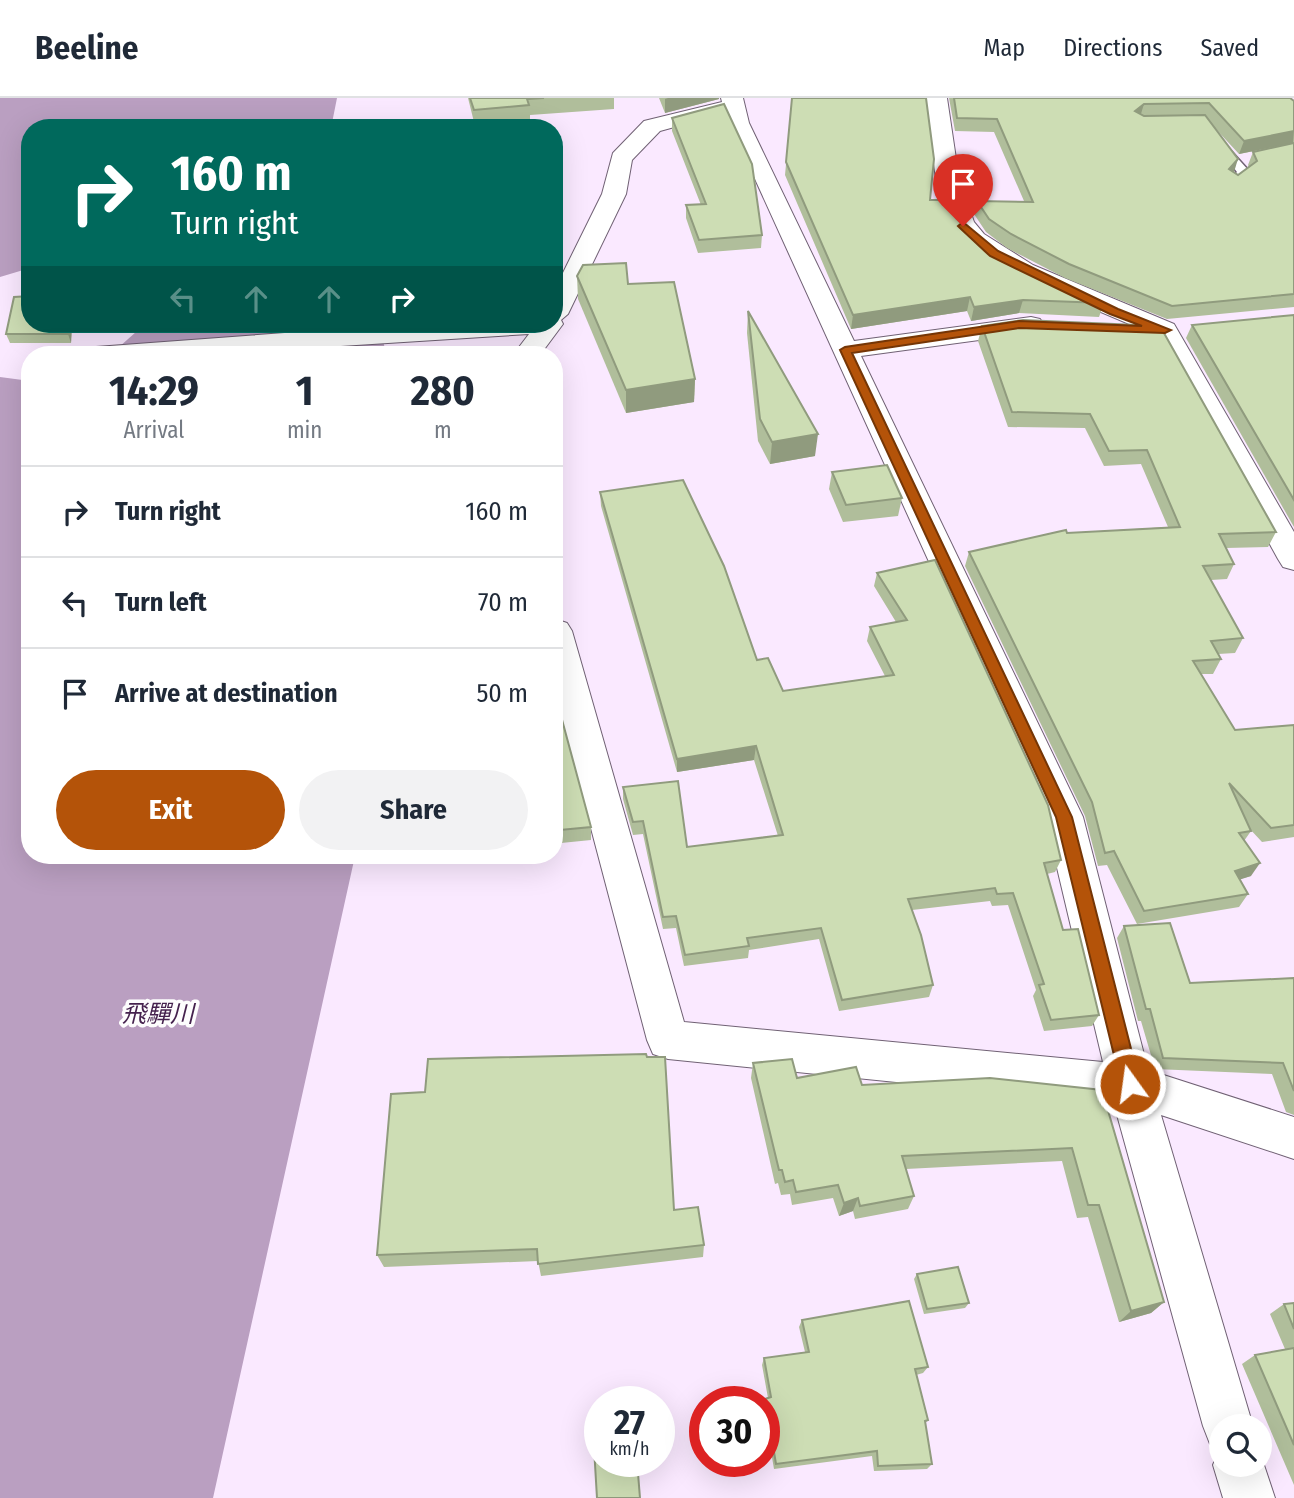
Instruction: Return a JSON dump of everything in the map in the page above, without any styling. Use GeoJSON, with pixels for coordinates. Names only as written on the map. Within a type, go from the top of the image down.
{"type":"FeatureCollection","features":[{"type":"Feature","properties":{"kind":"street"},"geometry":{"type":"LineString","coordinates":[[936,98],[952,194],[963,226],[994,254],[1114,312],[1178,329],[1294,559]]}},
{"type":"Feature","properties":{"kind":"street"},"geometry":{"type":"LineString","coordinates":[[563,297],[614,194],[621,158],[652,126],[732,102],[1064,817],[1130,1084],[1225,1414]]}},
{"type":"Feature","properties":{"kind":"street"},"geometry":{"type":"LineString","coordinates":[[845,350],[1019,324],[1178,329]]}},
{"type":"Feature","properties":{"kind":"street"},"geometry":{"type":"LineString","coordinates":[[216,346],[389,333]]}},
{"type":"Feature","properties":{"kind":"street"},"geometry":{"type":"LineString","coordinates":[[563,660],[668,1040],[1130,1084],[1294,1138]]}},
{"type":"Feature","properties":{"kind":"street"},"geometry":{"type":"LineString","coordinates":[[1243,1477],[1249,1498]]}},
{"type":"Feature","properties":{"kind":"lane"},"geometry":{"type":"LineString","coordinates":[[1212,132],[1242,160],[1244,172],[1233,182]]}},
{"type":"Feature","properties":{"kind":"water"},"geometry":{"type":"Polygon","coordinates":[[[0,98],[337,98],[333,119],[21,119],[21,271],[0,277],[0,98]]]}},
{"type":"Feature","properties":{"kind":"water"},"geometry":{"type":"Polygon","coordinates":[[[135,333],[382,333],[384,346],[120,346],[135,333]]]}},
{"type":"Feature","properties":{"kind":"water","name":"飛驒川"},"geometry":{"type":"Polygon","coordinates":[[[0,377],[21,380],[21,864],[353,864],[213,1498],[0,1498],[0,377]]]}},
{"type":"Feature","properties":{"kind":"building"},"geometry":{"type":"Polygon","coordinates":[[[470,98],[544,98],[527,99],[529,105],[474,110],[470,98]]]}},
{"type":"Feature","properties":{"kind":"building"},"geometry":{"type":"Polygon","coordinates":[[[792,98],[926,98],[934,159],[930,200],[946,200],[956,218],[995,252],[1046,279],[1104,303],[1023,300],[974,307],[970,297],[853,315],[786,162],[792,98]]]}},
{"type":"Feature","properties":{"kind":"building"},"geometry":{"type":"Polygon","coordinates":[[[954,98],[1290,98],[1294,101],[1294,131],[1244,141],[1209,103],[1144,104],[1135,111],[1144,116],[1205,115],[1238,159],[1229,169],[1238,175],[1257,161],[1253,152],[1294,143],[1294,294],[1172,306],[1069,264],[1011,234],[989,219],[977,201],[1033,202],[997,119],[957,118],[954,98]]]}},
{"type":"Feature","properties":{"kind":"building"},"geometry":{"type":"Polygon","coordinates":[[[724,104],[752,164],[762,235],[699,240],[686,205],[706,204],[672,118],[724,104]]]}},
{"type":"Feature","properties":{"kind":"building"},"geometry":{"type":"Polygon","coordinates":[[[626,263],[628,284],[674,282],[695,379],[626,390],[577,276],[583,265],[626,263]]]}},
{"type":"Feature","properties":{"kind":"building"},"geometry":{"type":"Polygon","coordinates":[[[14,297],[21,297],[21,333],[68,334],[6,334],[14,297]]]}},
{"type":"Feature","properties":{"kind":"building"},"geometry":{"type":"Polygon","coordinates":[[[748,311],[818,434],[772,442],[760,419],[748,311]]]}},
{"type":"Feature","properties":{"kind":"building"},"geometry":{"type":"Polygon","coordinates":[[[1294,315],[1294,500],[1192,325],[1294,315]]]}},
{"type":"Feature","properties":{"kind":"building"},"geometry":{"type":"Polygon","coordinates":[[[1023,320],[1160,326],[1276,532],[1219,534],[1234,564],[1203,566],[1243,638],[1211,641],[1221,659],[1193,661],[1235,730],[1294,725],[1294,825],[1271,828],[1229,783],[1251,831],[1239,833],[1260,863],[1235,871],[1248,894],[1144,911],[1114,851],[1105,853],[1092,802],[969,552],[1066,530],[1067,533],[1180,527],[1147,450],[1109,451],[1090,414],[1012,412],[982,326],[1023,320]]]}},
{"type":"Feature","properties":{"kind":"building"},"geometry":{"type":"Polygon","coordinates":[[[887,465],[902,498],[846,505],[832,472],[887,465]]]}},
{"type":"Feature","properties":{"kind":"building"},"geometry":{"type":"Polygon","coordinates":[[[683,480],[724,566],[757,660],[768,658],[783,691],[894,675],[870,627],[907,620],[877,573],[935,560],[1048,805],[1061,860],[1044,863],[1063,930],[1078,929],[1099,1015],[1051,1020],[1039,985],[1044,984],[1013,893],[997,894],[995,888],[908,899],[921,935],[933,985],[842,1000],[821,928],[747,938],[749,946],[685,955],[676,916],[663,917],[643,821],[633,822],[623,787],[678,781],[687,847],[783,835],[756,746],[677,759],[600,492],[683,480]]]}},
{"type":"Feature","properties":{"kind":"building"},"geometry":{"type":"Polygon","coordinates":[[[563,723],[591,827],[563,830],[563,723]]]}},
{"type":"Feature","properties":{"kind":"building"},"geometry":{"type":"Polygon","coordinates":[[[1170,923],[1190,983],[1294,978],[1294,1091],[1283,1063],[1163,1058],[1150,1009],[1146,1009],[1124,926],[1170,923]]]}},
{"type":"Feature","properties":{"kind":"building"},"geometry":{"type":"Polygon","coordinates":[[[646,1054],[647,1057],[665,1057],[674,1210],[698,1207],[704,1245],[538,1264],[537,1249],[377,1255],[391,1094],[425,1092],[428,1059],[646,1054]]]}},
{"type":"Feature","properties":{"kind":"building"},"geometry":{"type":"Polygon","coordinates":[[[792,1059],[797,1078],[856,1067],[862,1085],[990,1078],[1102,1090],[1164,1302],[1131,1311],[1099,1205],[1088,1205],[1072,1148],[902,1156],[914,1196],[860,1206],[858,1198],[844,1203],[838,1185],[796,1192],[793,1180],[785,1182],[782,1170],[779,1170],[753,1063],[792,1059]]]}},
{"type":"Feature","properties":{"kind":"building"},"geometry":{"type":"Polygon","coordinates":[[[958,1267],[969,1303],[927,1309],[917,1274],[958,1267]]]}},
{"type":"Feature","properties":{"kind":"building"},"geometry":{"type":"Polygon","coordinates":[[[909,1301],[928,1367],[915,1369],[928,1420],[925,1421],[932,1464],[878,1466],[877,1451],[780,1463],[780,1386],[769,1386],[764,1358],[809,1352],[802,1320],[909,1301]]]}},
{"type":"Feature","properties":{"kind":"building"},"geometry":{"type":"Polygon","coordinates":[[[1294,1303],[1294,1329],[1284,1304],[1294,1303]]]}},
{"type":"Feature","properties":{"kind":"building"},"geometry":{"type":"Polygon","coordinates":[[[1294,1348],[1294,1445],[1255,1355],[1294,1348]]]}},
{"type":"Feature","properties":{"kind":"building"},"geometry":{"type":"Polygon","coordinates":[[[596,1477],[638,1477],[640,1498],[597,1498],[596,1477]]]}},
{"type":"Feature","properties":{"kind":"route"},"geometry":{"type":"LineString","coordinates":[[963,226],[994,254],[1114,312],[1165,330],[1019,324],[845,350],[1064,817],[1130,1084]]}}]}
